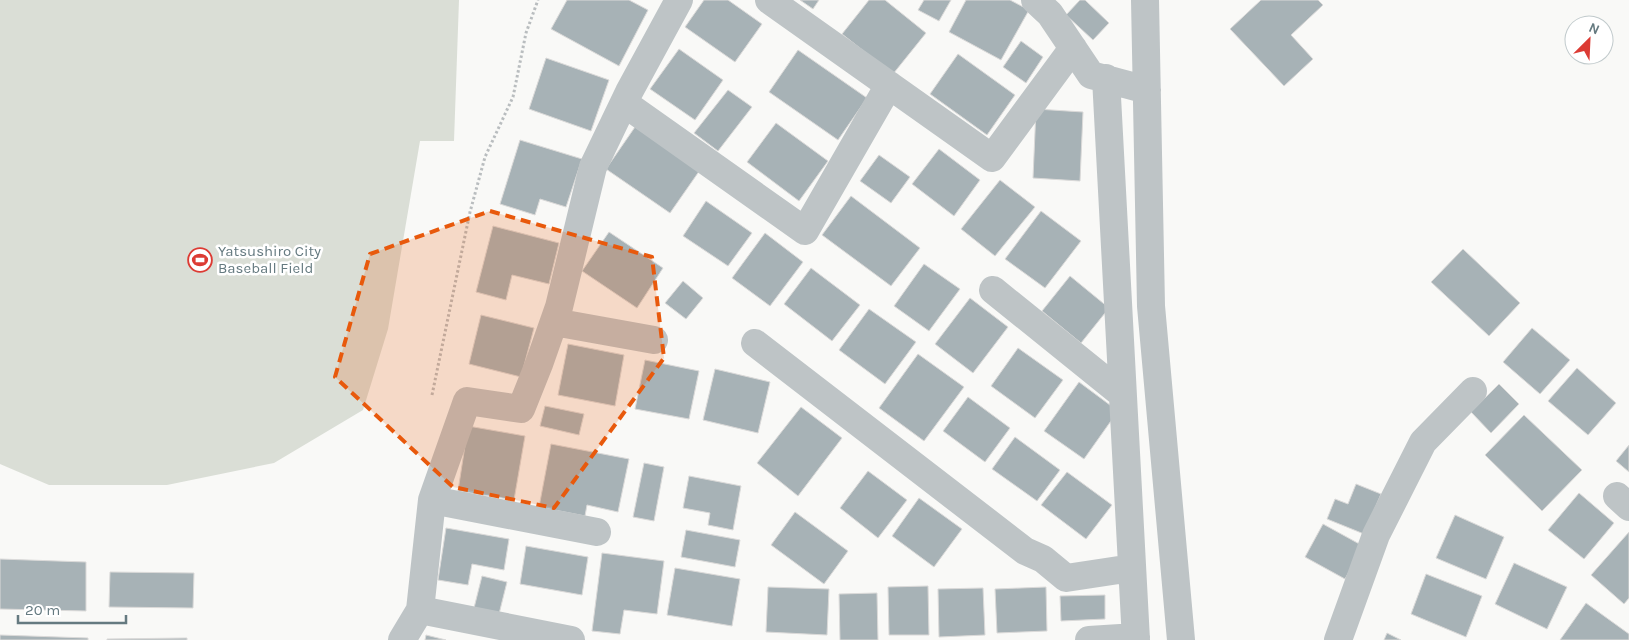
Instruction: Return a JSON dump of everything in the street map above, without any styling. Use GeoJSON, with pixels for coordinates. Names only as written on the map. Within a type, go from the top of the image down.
{"type":"FeatureCollection","features":[{"type":"Feature","properties":{"kind":"street"},"geometry":{"type":"LineString","coordinates":[[402,640],[420,610],[432,500],[467,401],[521,409],[559,307],[593,167],[624,103],[679,0]]}},
{"type":"Feature","properties":{"kind":"street"},"geometry":{"type":"LineString","coordinates":[[769,0],[992,158],[1073,48]]}},
{"type":"Feature","properties":{"kind":"street"},"geometry":{"type":"LineString","coordinates":[[1035,0],[1050,14],[1091,74],[1147,90]]}},
{"type":"Feature","properties":{"kind":"street"},"geometry":{"type":"LineString","coordinates":[[1145,0],[1151,306],[1181,640]]}},
{"type":"Feature","properties":{"kind":"street"},"geometry":{"type":"LineString","coordinates":[[1088,640],[1136,638],[1106,78]]}},
{"type":"Feature","properties":{"kind":"street"},"geometry":{"type":"LineString","coordinates":[[624,103],[804,231],[889,86]]}},
{"type":"Feature","properties":{"kind":"street"},"geometry":{"type":"LineString","coordinates":[[993,290],[1122,394]]}},
{"type":"Feature","properties":{"kind":"street"},"geometry":{"type":"LineString","coordinates":[[554,322],[654,340]]}},
{"type":"Feature","properties":{"kind":"street"},"geometry":{"type":"LineString","coordinates":[[755,343],[1024,550],[1043,559],[1066,578],[1132,568]]}},
{"type":"Feature","properties":{"kind":"street"},"geometry":{"type":"LineString","coordinates":[[1338,640],[1376,535],[1423,442],[1473,391]]}},
{"type":"Feature","properties":{"kind":"street"},"geometry":{"type":"LineString","coordinates":[[432,500],[597,532]]}},
{"type":"Feature","properties":{"kind":"street"},"geometry":{"type":"LineString","coordinates":[[420,610],[571,640]]}},
{"type":"Feature","properties":{"kind":"path"},"geometry":{"type":"LineString","coordinates":[[430,404],[470,212],[485,158],[513,97],[526,33],[538,0]]}},
{"type":"Feature","properties":{"kind":"highlighted area"},"geometry":{"type":"Polygon","coordinates":[[[490,211],[652,257],[664,358],[554,508],[453,487],[335,377],[370,254],[490,211]]]}},
{"type":"Feature","properties":{"kind":"shaded area","name":"Yatsushiro City Baseball Field"},"geometry":{"type":"Polygon","coordinates":[[[0,0],[459,0],[454,141],[420,141],[388,329],[363,410],[274,463],[167,485],[49,485],[0,464],[0,0]]]}},
{"type":"Feature","properties":{"kind":"building"},"geometry":{"type":"Polygon","coordinates":[[[567,0],[629,0],[648,10],[619,66],[551,29],[567,0]]]}},
{"type":"Feature","properties":{"kind":"building"},"geometry":{"type":"Polygon","coordinates":[[[704,0],[728,0],[762,24],[735,62],[685,27],[704,0]]]}},
{"type":"Feature","properties":{"kind":"building"},"geometry":{"type":"Polygon","coordinates":[[[800,0],[819,0],[813,9],[800,0]]]}},
{"type":"Feature","properties":{"kind":"building"},"geometry":{"type":"Polygon","coordinates":[[[869,0],[885,0],[926,33],[893,74],[842,34],[869,0]]]}},
{"type":"Feature","properties":{"kind":"building"},"geometry":{"type":"Polygon","coordinates":[[[924,0],[951,0],[939,21],[918,10],[924,0]]]}},
{"type":"Feature","properties":{"kind":"building"},"geometry":{"type":"Polygon","coordinates":[[[966,0],[1010,0],[1029,10],[1001,60],[949,32],[966,0]]]}},
{"type":"Feature","properties":{"kind":"building"},"geometry":{"type":"Polygon","coordinates":[[[1080,0],[1085,0],[1109,23],[1093,40],[1066,15],[1080,0]]]}},
{"type":"Feature","properties":{"kind":"building"},"geometry":{"type":"Polygon","coordinates":[[[1261,0],[1318,0],[1323,5],[1291,35],[1313,59],[1284,86],[1230,29],[1261,0]]]}},
{"type":"Feature","properties":{"kind":"building"},"geometry":{"type":"Polygon","coordinates":[[[1021,41],[1043,57],[1026,83],[1003,67],[1021,41]]]}},
{"type":"Feature","properties":{"kind":"building"},"geometry":{"type":"Polygon","coordinates":[[[679,49],[723,80],[695,120],[650,89],[679,49]]]}},
{"type":"Feature","properties":{"kind":"building"},"geometry":{"type":"Polygon","coordinates":[[[798,50],[867,98],[838,140],[769,92],[798,50]]]}},
{"type":"Feature","properties":{"kind":"building"},"geometry":{"type":"Polygon","coordinates":[[[958,54],[1015,95],[987,135],[930,94],[958,54]]]}},
{"type":"Feature","properties":{"kind":"building"},"geometry":{"type":"Polygon","coordinates":[[[546,58],[609,80],[591,131],[529,109],[546,58]]]}},
{"type":"Feature","properties":{"kind":"building"},"geometry":{"type":"Polygon","coordinates":[[[728,90],[752,107],[718,151],[694,133],[728,90]]]}},
{"type":"Feature","properties":{"kind":"building"},"geometry":{"type":"Polygon","coordinates":[[[1036,109],[1083,112],[1080,181],[1033,178],[1036,109]]]}},
{"type":"Feature","properties":{"kind":"building"},"geometry":{"type":"Polygon","coordinates":[[[776,123],[828,161],[799,201],[747,162],[776,123]]]}},
{"type":"Feature","properties":{"kind":"building"},"geometry":{"type":"Polygon","coordinates":[[[635,127],[700,170],[670,213],[606,169],[635,127]]]}},
{"type":"Feature","properties":{"kind":"building"},"geometry":{"type":"Polygon","coordinates":[[[520,140],[582,159],[566,207],[540,199],[535,215],[500,204],[520,140]]]}},
{"type":"Feature","properties":{"kind":"building"},"geometry":{"type":"Polygon","coordinates":[[[939,149],[980,180],[954,216],[912,184],[939,149]]]}},
{"type":"Feature","properties":{"kind":"building"},"geometry":{"type":"Polygon","coordinates":[[[879,155],[910,177],[891,203],[860,181],[879,155]]]}},
{"type":"Feature","properties":{"kind":"building"},"geometry":{"type":"Polygon","coordinates":[[[1000,180],[1035,207],[995,256],[961,229],[1000,180]]]}},
{"type":"Feature","properties":{"kind":"building"},"geometry":{"type":"Polygon","coordinates":[[[851,196],[920,248],[891,286],[822,235],[851,196]]]}},
{"type":"Feature","properties":{"kind":"building"},"geometry":{"type":"Polygon","coordinates":[[[706,201],[752,233],[728,266],[683,236],[706,201]]]}},
{"type":"Feature","properties":{"kind":"building"},"geometry":{"type":"Polygon","coordinates":[[[1041,211],[1081,241],[1045,288],[1005,259],[1041,211]]]}},
{"type":"Feature","properties":{"kind":"building"},"geometry":{"type":"Polygon","coordinates":[[[493,226],[559,243],[549,284],[512,275],[506,300],[476,292],[493,226]]]}},
{"type":"Feature","properties":{"kind":"building"},"geometry":{"type":"Polygon","coordinates":[[[609,232],[663,268],[637,308],[582,271],[609,232]]]}},
{"type":"Feature","properties":{"kind":"building"},"geometry":{"type":"Polygon","coordinates":[[[765,233],[803,262],[770,306],[732,278],[765,233]]]}},
{"type":"Feature","properties":{"kind":"building"},"geometry":{"type":"Polygon","coordinates":[[[1463,249],[1520,303],[1489,336],[1431,282],[1463,249]]]}},
{"type":"Feature","properties":{"kind":"building"},"geometry":{"type":"Polygon","coordinates":[[[924,264],[960,289],[929,331],[894,306],[924,264]]]}},
{"type":"Feature","properties":{"kind":"building"},"geometry":{"type":"Polygon","coordinates":[[[811,268],[860,305],[832,341],[784,304],[811,268]]]}},
{"type":"Feature","properties":{"kind":"building"},"geometry":{"type":"Polygon","coordinates":[[[1070,276],[1109,308],[1081,343],[1042,311],[1070,276]]]}},
{"type":"Feature","properties":{"kind":"building"},"geometry":{"type":"Polygon","coordinates":[[[683,281],[703,298],[686,319],[665,303],[683,281]]]}},
{"type":"Feature","properties":{"kind":"building"},"geometry":{"type":"Polygon","coordinates":[[[970,298],[1008,327],[973,373],[935,344],[970,298]]]}},
{"type":"Feature","properties":{"kind":"building"},"geometry":{"type":"Polygon","coordinates":[[[869,309],[916,342],[885,384],[839,350],[869,309]]]}},
{"type":"Feature","properties":{"kind":"building"},"geometry":{"type":"Polygon","coordinates":[[[481,315],[534,328],[521,377],[469,364],[481,315]]]}},
{"type":"Feature","properties":{"kind":"building"},"geometry":{"type":"Polygon","coordinates":[[[1532,328],[1570,360],[1540,394],[1503,362],[1532,328]]]}},
{"type":"Feature","properties":{"kind":"building"},"geometry":{"type":"Polygon","coordinates":[[[568,344],[624,355],[615,406],[558,395],[568,344]]]}},
{"type":"Feature","properties":{"kind":"building"},"geometry":{"type":"Polygon","coordinates":[[[1018,348],[1063,380],[1035,418],[991,386],[1018,348]]]}},
{"type":"Feature","properties":{"kind":"building"},"geometry":{"type":"Polygon","coordinates":[[[918,354],[964,387],[924,441],[879,408],[918,354]]]}},
{"type":"Feature","properties":{"kind":"building"},"geometry":{"type":"Polygon","coordinates":[[[645,360],[699,371],[689,419],[635,409],[645,360]]]}},
{"type":"Feature","properties":{"kind":"building"},"geometry":{"type":"Polygon","coordinates":[[[1577,368],[1616,403],[1588,435],[1548,401],[1577,368]]]}},
{"type":"Feature","properties":{"kind":"building"},"geometry":{"type":"Polygon","coordinates":[[[715,369],[770,382],[758,433],[703,420],[715,369]]]}},
{"type":"Feature","properties":{"kind":"building"},"geometry":{"type":"Polygon","coordinates":[[[1079,382],[1118,411],[1084,459],[1044,431],[1079,382]]]}},
{"type":"Feature","properties":{"kind":"building"},"geometry":{"type":"Polygon","coordinates":[[[1499,384],[1519,404],[1491,433],[1471,412],[1499,384]]]}},
{"type":"Feature","properties":{"kind":"building"},"geometry":{"type":"Polygon","coordinates":[[[968,397],[1010,428],[985,462],[943,431],[968,397]]]}},
{"type":"Feature","properties":{"kind":"building"},"geometry":{"type":"Polygon","coordinates":[[[545,406],[584,414],[579,435],[540,426],[545,406]]]}},
{"type":"Feature","properties":{"kind":"building"},"geometry":{"type":"Polygon","coordinates":[[[801,407],[842,438],[798,496],[757,463],[801,407]]]}},
{"type":"Feature","properties":{"kind":"building"},"geometry":{"type":"Polygon","coordinates":[[[1524,415],[1582,470],[1542,511],[1485,455],[1524,415]]]}},
{"type":"Feature","properties":{"kind":"building"},"geometry":{"type":"Polygon","coordinates":[[[468,426],[525,436],[514,500],[458,491],[468,426]]]}},
{"type":"Feature","properties":{"kind":"building"},"geometry":{"type":"Polygon","coordinates":[[[1015,437],[1060,470],[1037,501],[992,469],[1015,437]]]}},
{"type":"Feature","properties":{"kind":"building"},"geometry":{"type":"Polygon","coordinates":[[[551,444],[629,459],[618,512],[587,505],[585,516],[539,507],[551,444]]]}},
{"type":"Feature","properties":{"kind":"building"},"geometry":{"type":"Polygon","coordinates":[[[1629,445],[1629,472],[1616,461],[1629,445]]]}},
{"type":"Feature","properties":{"kind":"building"},"geometry":{"type":"Polygon","coordinates":[[[644,463],[664,467],[654,521],[633,517],[644,463]]]}},
{"type":"Feature","properties":{"kind":"building"},"geometry":{"type":"Polygon","coordinates":[[[868,471],[907,500],[878,538],[840,508],[868,471]]]}},
{"type":"Feature","properties":{"kind":"building"},"geometry":{"type":"Polygon","coordinates":[[[1067,472],[1112,505],[1086,539],[1041,505],[1067,472]]]}},
{"type":"Feature","properties":{"kind":"building"},"geometry":{"type":"Polygon","coordinates":[[[689,476],[741,486],[733,530],[708,525],[710,513],[683,508],[689,476]]]}},
{"type":"Feature","properties":{"kind":"building"},"geometry":{"type":"Polygon","coordinates":[[[1356,484],[1381,494],[1364,534],[1327,519],[1335,499],[1348,504],[1356,484]]]}},
{"type":"Feature","properties":{"kind":"building"},"geometry":{"type":"Polygon","coordinates":[[[1579,493],[1614,523],[1584,559],[1548,530],[1579,493]]]}},
{"type":"Feature","properties":{"kind":"building"},"geometry":{"type":"Polygon","coordinates":[[[919,498],[962,529],[934,567],[892,536],[919,498]]]}},
{"type":"Feature","properties":{"kind":"building"},"geometry":{"type":"Polygon","coordinates":[[[795,512],[848,551],[824,584],[771,545],[795,512]]]}},
{"type":"Feature","properties":{"kind":"building"},"geometry":{"type":"Polygon","coordinates":[[[1455,515],[1504,537],[1486,579],[1436,558],[1455,515]]]}},
{"type":"Feature","properties":{"kind":"building"},"geometry":{"type":"Polygon","coordinates":[[[1323,524],[1363,546],[1345,579],[1305,557],[1323,524]]]}},
{"type":"Feature","properties":{"kind":"building"},"geometry":{"type":"Polygon","coordinates":[[[446,528],[509,539],[504,570],[472,564],[468,585],[438,580],[446,528]]]}},
{"type":"Feature","properties":{"kind":"building"},"geometry":{"type":"Polygon","coordinates":[[[686,530],[740,540],[735,567],[681,557],[686,530]]]}},
{"type":"Feature","properties":{"kind":"building"},"geometry":{"type":"Polygon","coordinates":[[[1629,532],[1629,598],[1624,604],[1591,575],[1629,532]]]}},
{"type":"Feature","properties":{"kind":"building"},"geometry":{"type":"Polygon","coordinates":[[[526,546],[588,557],[582,595],[520,584],[526,546]]]}},
{"type":"Feature","properties":{"kind":"building"},"geometry":{"type":"Polygon","coordinates":[[[602,553],[664,561],[657,614],[624,610],[620,634],[592,631],[602,553]]]}},
{"type":"Feature","properties":{"kind":"building"},"geometry":{"type":"Polygon","coordinates":[[[0,559],[86,562],[86,611],[0,609],[0,559]]]}},
{"type":"Feature","properties":{"kind":"building"},"geometry":{"type":"Polygon","coordinates":[[[1514,563],[1567,587],[1547,629],[1495,604],[1514,563]]]}},
{"type":"Feature","properties":{"kind":"building"},"geometry":{"type":"Polygon","coordinates":[[[675,568],[740,579],[732,626],[667,615],[675,568]]]}},
{"type":"Feature","properties":{"kind":"building"},"geometry":{"type":"Polygon","coordinates":[[[110,572],[194,573],[193,608],[109,607],[110,572]]]}},
{"type":"Feature","properties":{"kind":"building"},"geometry":{"type":"Polygon","coordinates":[[[1426,574],[1482,596],[1466,637],[1411,614],[1426,574]]]}},
{"type":"Feature","properties":{"kind":"building"},"geometry":{"type":"Polygon","coordinates":[[[482,576],[507,582],[497,622],[472,616],[482,576]]]}},
{"type":"Feature","properties":{"kind":"building"},"geometry":{"type":"Polygon","coordinates":[[[928,586],[929,635],[889,635],[888,587],[928,586]]]}},
{"type":"Feature","properties":{"kind":"building"},"geometry":{"type":"Polygon","coordinates":[[[768,587],[829,589],[827,635],[766,632],[768,587]]]}},
{"type":"Feature","properties":{"kind":"building"},"geometry":{"type":"Polygon","coordinates":[[[1046,587],[1047,631],[997,633],[995,589],[1046,587]]]}},
{"type":"Feature","properties":{"kind":"building"},"geometry":{"type":"Polygon","coordinates":[[[983,588],[985,635],[939,637],[938,589],[983,588]]]}},
{"type":"Feature","properties":{"kind":"building"},"geometry":{"type":"Polygon","coordinates":[[[877,593],[878,640],[840,640],[839,594],[877,593]]]}},
{"type":"Feature","properties":{"kind":"building"},"geometry":{"type":"Polygon","coordinates":[[[1105,595],[1105,619],[1061,621],[1060,596],[1105,595]]]}},
{"type":"Feature","properties":{"kind":"building"},"geometry":{"type":"Polygon","coordinates":[[[1586,603],[1629,634],[1629,640],[1560,640],[1586,603]]]}},
{"type":"Feature","properties":{"kind":"building"},"geometry":{"type":"Polygon","coordinates":[[[1387,633],[1401,640],[1384,640],[1387,633]]]}},
{"type":"Feature","properties":{"kind":"building"},"geometry":{"type":"Polygon","coordinates":[[[0,635],[88,638],[88,640],[0,640],[0,635]]]}},
{"type":"Feature","properties":{"kind":"building"},"geometry":{"type":"Polygon","coordinates":[[[426,635],[446,640],[425,640],[426,635]]]}},
{"type":"Feature","properties":{"kind":"building"},"geometry":{"type":"Polygon","coordinates":[[[187,638],[187,640],[107,640],[107,639],[187,638]]]}},
{"type":"Feature","properties":{"kind":"place","name":"Yatsushiro City Baseball Field"},"geometry":{"type":"Point","coordinates":[200,260]}}]}
